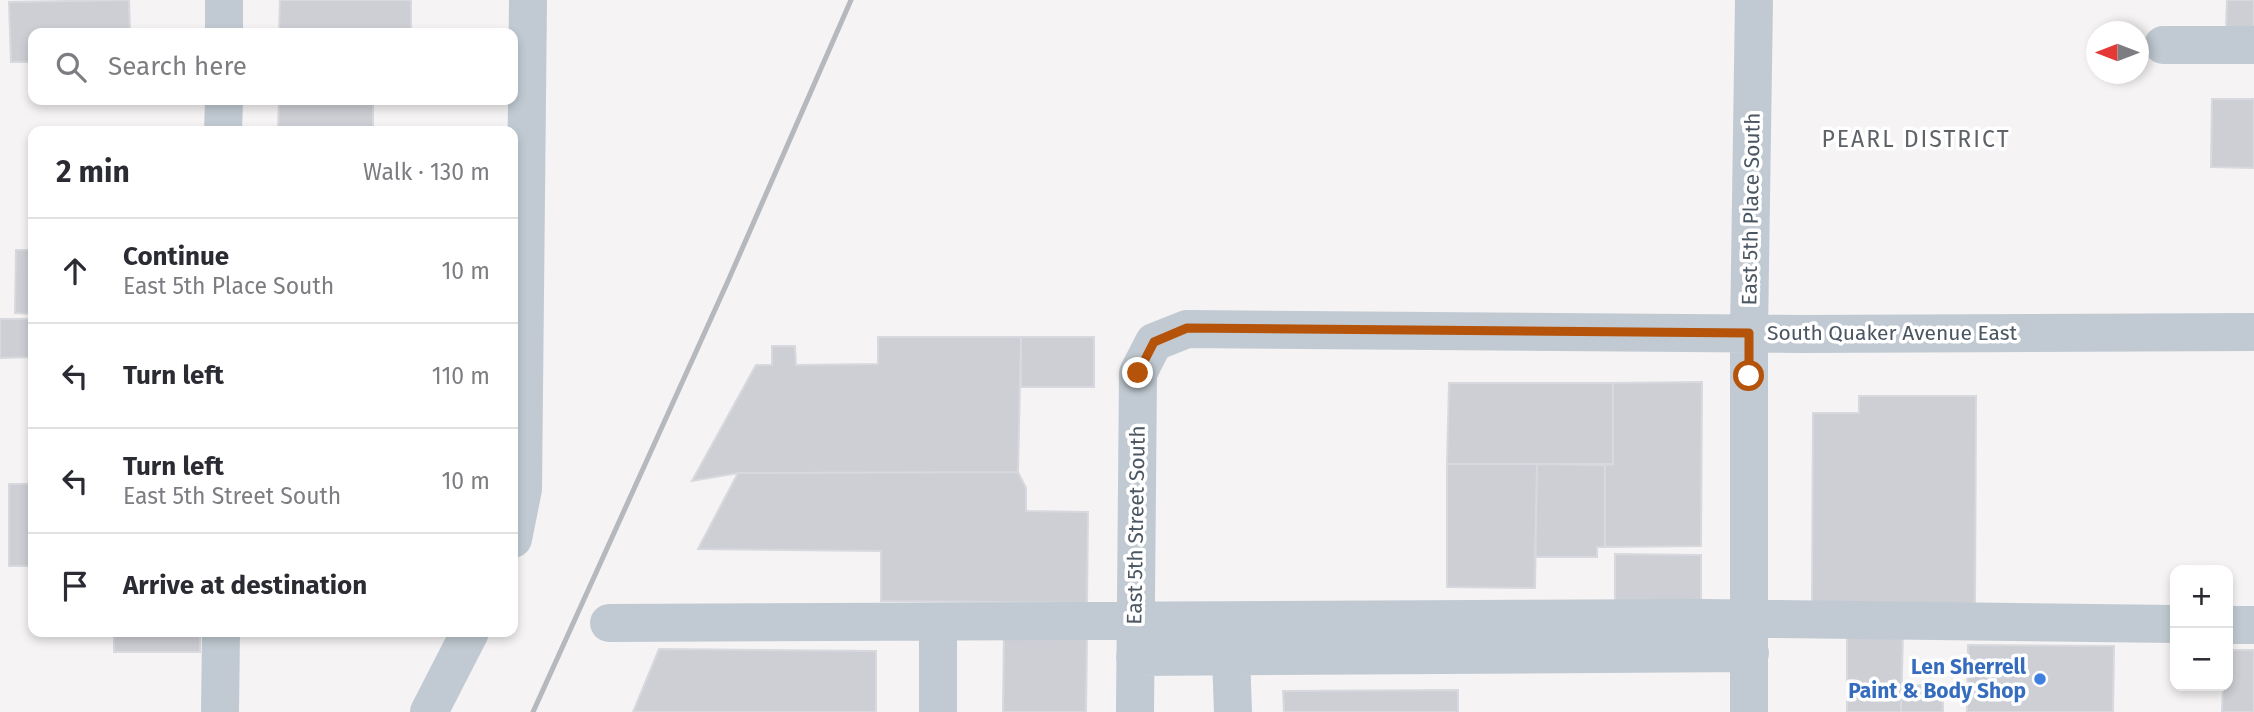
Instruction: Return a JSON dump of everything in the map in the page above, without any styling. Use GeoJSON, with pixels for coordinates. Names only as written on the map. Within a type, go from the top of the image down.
{"type":"FeatureCollection","features":[{"type":"Feature","properties":{"kind":"street"},"geometry":{"type":"LineString","coordinates":[[224,0],[224,28]]}},
{"type":"Feature","properties":{"kind":"street"},"geometry":{"type":"LineString","coordinates":[[518,514],[523,489],[528,0]]}},
{"type":"Feature","properties":{"kind":"street","name":"East 5th Place South"},"geometry":{"type":"LineString","coordinates":[[1749,712],[1749,333],[1754,0]]}},
{"type":"Feature","properties":{"kind":"street"},"geometry":{"type":"LineString","coordinates":[[2163,45],[2254,45]]}},
{"type":"Feature","properties":{"kind":"street"},"geometry":{"type":"LineString","coordinates":[[223,105],[223,126]]}},
{"type":"Feature","properties":{"kind":"street","name":"South Quaker Avenue East"},"geometry":{"type":"LineString","coordinates":[[1154,342],[1187,328],[1749,333],[2254,332]]}},
{"type":"Feature","properties":{"kind":"street","name":"East 5th Street South"},"geometry":{"type":"LineString","coordinates":[[1135,712],[1138,373],[1154,342]]}},
{"type":"Feature","properties":{"kind":"street"},"geometry":{"type":"LineString","coordinates":[[609,623],[938,622],[1135,639],[1231,656],[1749,636],[2170,624]]}},
{"type":"Feature","properties":{"kind":"street"},"geometry":{"type":"LineString","coordinates":[[938,622],[938,712]]}},
{"type":"Feature","properties":{"kind":"street"},"geometry":{"type":"LineString","coordinates":[[2233,625],[2254,625]]}},
{"type":"Feature","properties":{"kind":"street"},"geometry":{"type":"LineString","coordinates":[[1135,639],[1749,636]]}},
{"type":"Feature","properties":{"kind":"street"},"geometry":{"type":"LineString","coordinates":[[220,712],[221,637]]}},
{"type":"Feature","properties":{"kind":"street"},"geometry":{"type":"LineString","coordinates":[[429,712],[467,637]]}},
{"type":"Feature","properties":{"kind":"street"},"geometry":{"type":"LineString","coordinates":[[1231,656],[1233,712]]}},
{"type":"Feature","properties":{"kind":"building"},"geometry":{"type":"Polygon","coordinates":[[[129,0],[130,28],[28,28],[28,62],[11,62],[9,2],[129,0]]]}},
{"type":"Feature","properties":{"kind":"building"},"geometry":{"type":"Polygon","coordinates":[[[280,0],[411,0],[411,28],[279,28],[280,0]]]}},
{"type":"Feature","properties":{"kind":"building"},"geometry":{"type":"Polygon","coordinates":[[[2227,0],[2254,0],[2254,30],[2226,30],[2227,0]]]}},
{"type":"Feature","properties":{"kind":"building"},"geometry":{"type":"Polygon","coordinates":[[[2212,99],[2254,99],[2254,168],[2211,167],[2212,99]]]}},
{"type":"Feature","properties":{"kind":"building"},"geometry":{"type":"Polygon","coordinates":[[[279,105],[373,105],[373,126],[278,126],[279,105]]]}},
{"type":"Feature","properties":{"kind":"building"},"geometry":{"type":"Polygon","coordinates":[[[16,250],[28,250],[28,314],[15,313],[16,250]]]}},
{"type":"Feature","properties":{"kind":"building"},"geometry":{"type":"Polygon","coordinates":[[[0,319],[28,319],[28,357],[0,358],[0,319]]]}},
{"type":"Feature","properties":{"kind":"building"},"geometry":{"type":"Polygon","coordinates":[[[878,337],[1021,337],[1018,472],[738,473],[692,481],[756,365],[772,365],[772,346],[795,346],[796,365],[878,364],[878,337]]]}},
{"type":"Feature","properties":{"kind":"building"},"geometry":{"type":"Polygon","coordinates":[[[1021,337],[1094,337],[1094,387],[1021,387],[1021,337]]]}},
{"type":"Feature","properties":{"kind":"building"},"geometry":{"type":"Polygon","coordinates":[[[1702,382],[1701,546],[1605,547],[1605,465],[1613,464],[1613,383],[1702,382]]]}},
{"type":"Feature","properties":{"kind":"building"},"geometry":{"type":"Polygon","coordinates":[[[1449,383],[1613,383],[1613,464],[1447,464],[1449,383]]]}},
{"type":"Feature","properties":{"kind":"building"},"geometry":{"type":"Polygon","coordinates":[[[1859,396],[1976,396],[1975,606],[1812,605],[1813,413],[1859,413],[1859,396]]]}},
{"type":"Feature","properties":{"kind":"building"},"geometry":{"type":"Polygon","coordinates":[[[1447,464],[1537,464],[1535,588],[1447,587],[1447,464]]]}},
{"type":"Feature","properties":{"kind":"building"},"geometry":{"type":"Polygon","coordinates":[[[1537,464],[1605,465],[1605,547],[1597,547],[1597,557],[1535,557],[1537,464]]]}},
{"type":"Feature","properties":{"kind":"building"},"geometry":{"type":"Polygon","coordinates":[[[1018,472],[1026,488],[1026,511],[1088,512],[1087,603],[881,601],[881,551],[698,549],[738,473],[1018,472]]]}},
{"type":"Feature","properties":{"kind":"building"},"geometry":{"type":"Polygon","coordinates":[[[9,484],[28,484],[28,566],[9,566],[9,484]]]}},
{"type":"Feature","properties":{"kind":"building"},"geometry":{"type":"Polygon","coordinates":[[[1615,554],[1701,555],[1701,603],[1615,602],[1615,554]]]}},
{"type":"Feature","properties":{"kind":"building"},"geometry":{"type":"Polygon","coordinates":[[[1004,631],[1087,632],[1086,712],[1003,712],[1004,631]]]}},
{"type":"Feature","properties":{"kind":"building"},"geometry":{"type":"Polygon","coordinates":[[[1847,633],[1903,633],[1901,712],[1847,712],[1847,633]]]}},
{"type":"Feature","properties":{"kind":"building"},"geometry":{"type":"Polygon","coordinates":[[[114,637],[200,637],[200,652],[114,652],[114,637]]]}},
{"type":"Feature","properties":{"kind":"building","name":"Len Sherrell Paint & Body Shop"},"geometry":{"type":"Polygon","coordinates":[[[1968,645],[2114,646],[2113,712],[1967,712],[1968,645]]]}},
{"type":"Feature","properties":{"kind":"building"},"geometry":{"type":"Polygon","coordinates":[[[659,649],[876,651],[876,712],[633,712],[659,649]]]}},
{"type":"Feature","properties":{"kind":"building"},"geometry":{"type":"Polygon","coordinates":[[[2233,650],[2254,650],[2254,712],[2222,712],[2223,691],[2233,691],[2233,650]]]}},
{"type":"Feature","properties":{"kind":"building"},"geometry":{"type":"Polygon","coordinates":[[[1901,685],[1943,685],[1943,712],[1901,712],[1901,685]]]}},
{"type":"Feature","properties":{"kind":"building"},"geometry":{"type":"Polygon","coordinates":[[[1458,690],[1458,712],[1284,712],[1283,691],[1458,690]]]}},
{"type":"Feature","properties":{"kind":"railway"},"geometry":{"type":"LineString","coordinates":[[533,712],[728,281],[851,0]]}},
{"type":"Feature","properties":{"kind":"place","name":"Len Sherrell Paint & Body Shop"},"geometry":{"type":"Point","coordinates":[2040,679]}},
{"type":"Feature","properties":{"kind":"district","name":"PEARL DISTRICT"},"geometry":{"type":"Point","coordinates":[1916,139]}},
{"type":"Feature","properties":{"kind":"route"},"geometry":{"type":"LineString","coordinates":[[1138,373],[1154,342],[1187,328],[1749,333],[1749,376]]}}]}
